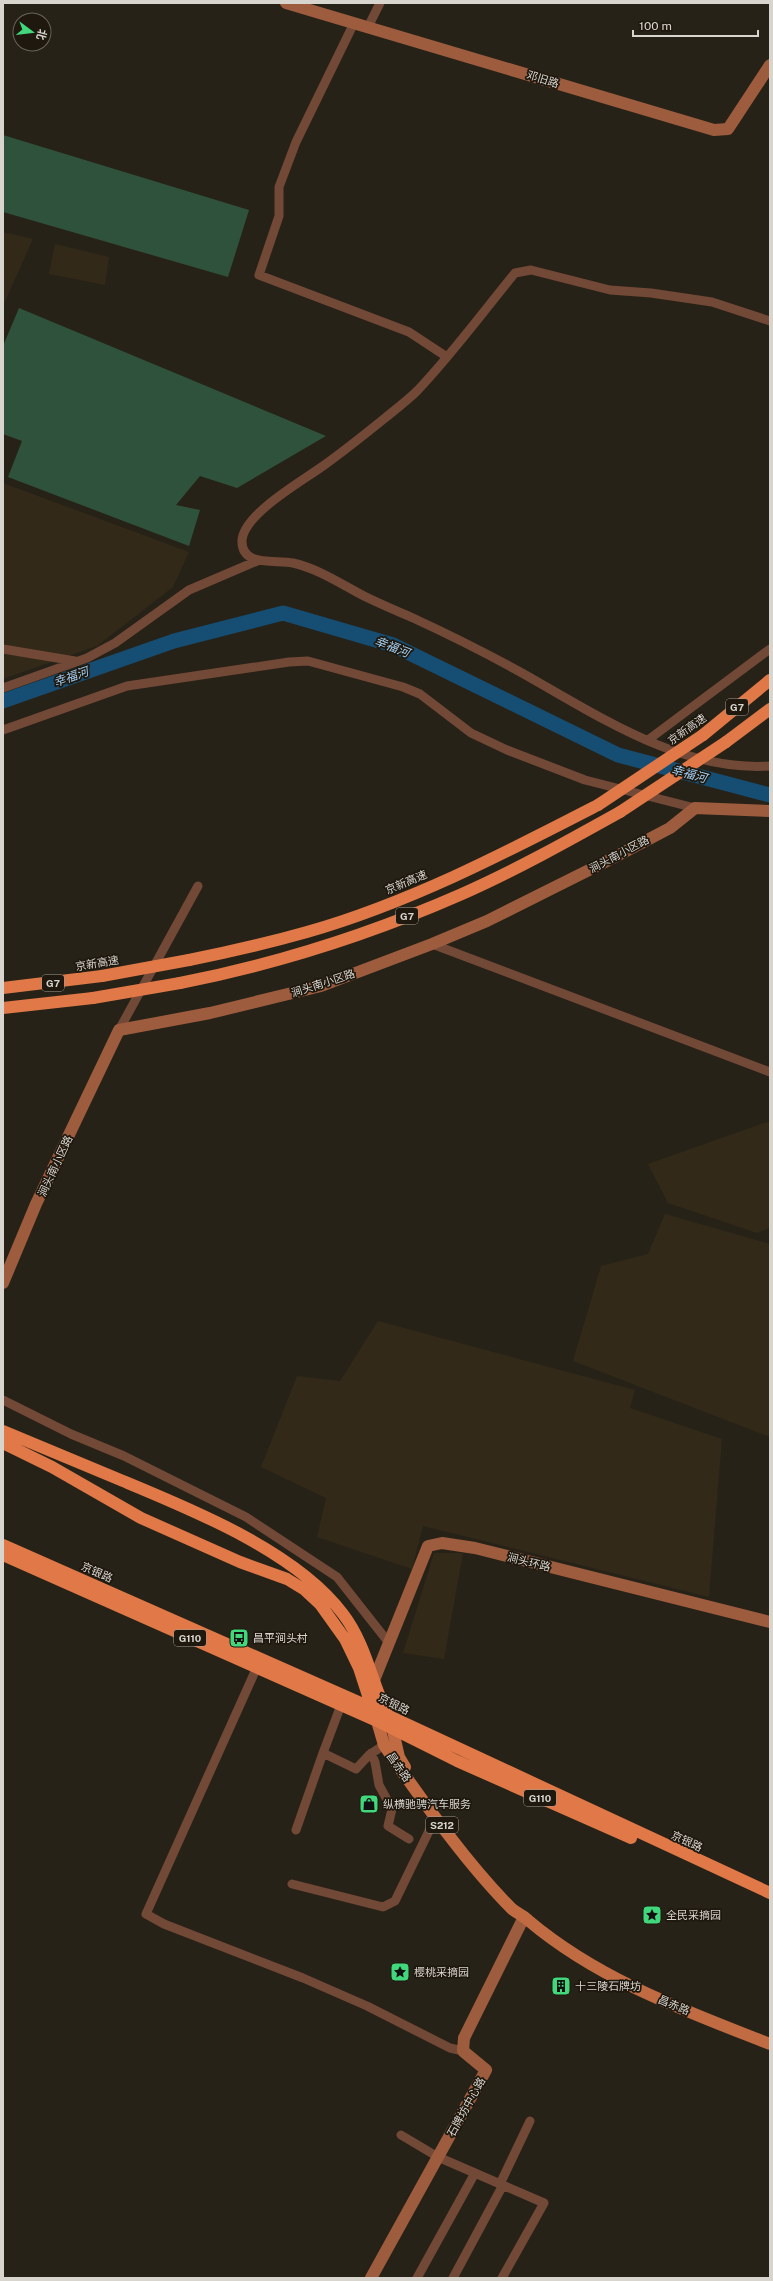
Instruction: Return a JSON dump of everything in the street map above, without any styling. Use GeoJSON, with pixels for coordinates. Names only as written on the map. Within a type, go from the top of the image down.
{"type":"FeatureCollection","features":[{"type":"Feature","properties":{"kind":"highway","name":"京新高速"},"geometry":{"type":"LineString","coordinates":[[3,988],[102,976],[189,960],[308,932],[380,907],[452,877],[529,840],[598,804],[703,735],[770,680]]}},
{"type":"Feature","properties":{"kind":"highway","name":"G7"},"geometry":{"type":"LineString","coordinates":[[3,1008],[93,998],[180,984],[228,974],[307,952],[386,925],[469,891],[541,856],[620,812],[726,742],[770,709]]}},
{"type":"Feature","properties":{"kind":"highway"},"geometry":{"type":"LineString","coordinates":[[3,1431],[174,1502],[249,1539],[318,1587],[344,1615],[368,1661],[383,1718]]}},
{"type":"Feature","properties":{"kind":"highway"},"geometry":{"type":"LineString","coordinates":[[3,1443],[52,1467],[141,1518],[240,1562],[287,1579],[306,1590],[320,1604],[345,1639],[359,1668],[372,1708]]}},
{"type":"Feature","properties":{"kind":"highway","name":"京银路"},"geometry":{"type":"LineString","coordinates":[[3,1545],[372,1708]]}},
{"type":"Feature","properties":{"kind":"highway","name":"京银路"},"geometry":{"type":"LineString","coordinates":[[3,1555],[341,1705],[383,1718],[704,1868]]}},
{"type":"Feature","properties":{"kind":"highway","name":"京银路"},"geometry":{"type":"LineString","coordinates":[[383,1718],[393,1729],[457,1761],[704,1868],[770,1893]]}},
{"type":"Feature","properties":{"kind":"highway","name":"京银路"},"geometry":{"type":"LineString","coordinates":[[729,1878],[770,1900]]}},
{"type":"Feature","properties":{"kind":"main road","name":"昌赤路"},"geometry":{"type":"LineString","coordinates":[[372,1708],[383,1718],[384,1745],[440,1823],[513,1910],[562,1947],[616,1979],[665,2002],[770,2044]]}},
{"type":"Feature","properties":{"kind":"main road","name":"昌赤路"},"geometry":{"type":"LineString","coordinates":[[393,1729],[399,1757],[406,1769],[476,1860],[524,1917]]}},
{"type":"Feature","properties":{"kind":"street","name":"邓旧路"},"geometry":{"type":"LineString","coordinates":[[286,3],[714,130],[728,129],[770,66]]}},
{"type":"Feature","properties":{"kind":"street"},"geometry":{"type":"LineString","coordinates":[[368,27],[380,3]]}},
{"type":"Feature","properties":{"kind":"street"},"geometry":{"type":"LineString","coordinates":[[354,23],[296,142],[279,187],[279,216],[259,275],[409,332],[447,357]]}},
{"type":"Feature","properties":{"kind":"street"},"geometry":{"type":"LineString","coordinates":[[770,321],[712,302],[650,293],[610,290],[523,270],[515,273],[447,357],[416,392],[338,455],[261,511],[247,525],[242,540],[244,550],[250,558],[257,561],[292,563],[317,571],[366,597],[449,634],[564,697],[648,740],[707,760],[748,767],[770,766]]}},
{"type":"Feature","properties":{"kind":"street"},"geometry":{"type":"LineString","coordinates":[[3,688],[77,661],[115,643],[189,590],[257,561]]}},
{"type":"Feature","properties":{"kind":"street"},"geometry":{"type":"LineString","coordinates":[[3,649],[77,661]]}},
{"type":"Feature","properties":{"kind":"street"},"geometry":{"type":"LineString","coordinates":[[648,740],[770,649]]}},
{"type":"Feature","properties":{"kind":"street"},"geometry":{"type":"LineString","coordinates":[[3,730],[127,686],[289,662],[308,661],[403,687],[420,694],[471,733],[551,768],[585,780],[695,808],[770,811]]}},
{"type":"Feature","properties":{"kind":"street","name":"涧头南小区路"},"geometry":{"type":"LineString","coordinates":[[3,1283],[36,1204],[119,1030],[210,1013],[321,986],[432,944],[487,921],[614,858],[670,828],[695,808]]}},
{"type":"Feature","properties":{"kind":"street"},"geometry":{"type":"LineString","coordinates":[[119,1030],[198,886]]}},
{"type":"Feature","properties":{"kind":"street"},"geometry":{"type":"LineString","coordinates":[[432,944],[770,1072]]}},
{"type":"Feature","properties":{"kind":"street"},"geometry":{"type":"LineString","coordinates":[[3,1400],[71,1434],[124,1456],[246,1516],[337,1577],[389,1643]]}},
{"type":"Feature","properties":{"kind":"street","name":"涧头环路"},"geometry":{"type":"LineString","coordinates":[[374,1680],[428,1546],[442,1543],[476,1548],[770,1622]]}},
{"type":"Feature","properties":{"kind":"street"},"geometry":{"type":"LineString","coordinates":[[257,1667],[146,1914],[164,1924],[303,1978],[367,2006],[450,2048],[463,2051],[464,2038],[524,1917]]}},
{"type":"Feature","properties":{"kind":"street"},"geometry":{"type":"LineString","coordinates":[[296,1830],[341,1705]]}},
{"type":"Feature","properties":{"kind":"street"},"geometry":{"type":"LineString","coordinates":[[323,1753],[356,1769],[371,1752],[384,1745]]}},
{"type":"Feature","properties":{"kind":"street"},"geometry":{"type":"LineString","coordinates":[[371,1752],[375,1762],[379,1785],[392,1809],[388,1826],[409,1839]]}},
{"type":"Feature","properties":{"kind":"street"},"geometry":{"type":"LineString","coordinates":[[292,1884],[383,1906],[395,1901],[430,1829],[440,1823]]}},
{"type":"Feature","properties":{"kind":"street","name":"石牌坊中心路"},"geometry":{"type":"LineString","coordinates":[[371,2278],[486,2070],[463,2051]]}},
{"type":"Feature","properties":{"kind":"street"},"geometry":{"type":"LineString","coordinates":[[454,2278],[501,2185],[530,2121]]}},
{"type":"Feature","properties":{"kind":"street"},"geometry":{"type":"LineString","coordinates":[[401,2135],[438,2157],[544,2203],[502,2278]]}},
{"type":"Feature","properties":{"kind":"street"},"geometry":{"type":"LineString","coordinates":[[417,2278],[475,2173]]}},
{"type":"Feature","properties":{"kind":"shaded area"},"geometry":{"type":"Polygon","coordinates":[[[3,232],[33,239],[3,306],[3,232]]]}},
{"type":"Feature","properties":{"kind":"shaded area"},"geometry":{"type":"Polygon","coordinates":[[[55,244],[109,257],[105,285],[49,274],[55,244]]]}},
{"type":"Feature","properties":{"kind":"shaded area"},"geometry":{"type":"Polygon","coordinates":[[[3,483],[189,552],[173,587],[97,646],[3,679],[3,483]]]}},
{"type":"Feature","properties":{"kind":"shaded area"},"geometry":{"type":"Polygon","coordinates":[[[770,1121],[770,1228],[757,1233],[668,1203],[648,1164],[770,1121]]]}},
{"type":"Feature","properties":{"kind":"shaded area"},"geometry":{"type":"Polygon","coordinates":[[[665,1214],[770,1244],[770,1437],[573,1361],[601,1266],[648,1254],[665,1214]]]}},
{"type":"Feature","properties":{"kind":"shaded area"},"geometry":{"type":"Polygon","coordinates":[[[378,1321],[635,1390],[630,1408],[722,1439],[709,1597],[423,1526],[412,1569],[317,1537],[326,1498],[261,1467],[297,1376],[340,1381],[378,1321]]]}},
{"type":"Feature","properties":{"kind":"shaded area"},"geometry":{"type":"Polygon","coordinates":[[[434,1553],[463,1553],[444,1659],[403,1653],[434,1553]]]}},
{"type":"Feature","properties":{"kind":"green space"},"geometry":{"type":"Polygon","coordinates":[[[3,135],[249,210],[228,277],[3,212],[3,135]]]}},
{"type":"Feature","properties":{"kind":"green space"},"geometry":{"type":"Polygon","coordinates":[[[19,308],[326,436],[237,488],[200,476],[176,505],[200,510],[189,546],[8,477],[22,441],[3,434],[3,346],[19,308]]]}},
{"type":"Feature","properties":{"kind":"waterway","name":"幸福河"},"geometry":{"type":"LineString","coordinates":[[3,701],[174,641],[283,613],[393,645],[618,755],[770,795]]}},
{"type":"Feature","properties":{"kind":"place","name":"昌平涧头村"},"geometry":{"type":"Point","coordinates":[239,1638]}},
{"type":"Feature","properties":{"kind":"place","name":"纵横驰骋汽车服务"},"geometry":{"type":"Point","coordinates":[369,1804]}},
{"type":"Feature","properties":{"kind":"place","name":"全民采摘园"},"geometry":{"type":"Point","coordinates":[652,1915]}},
{"type":"Feature","properties":{"kind":"place","name":"樱桃采摘园"},"geometry":{"type":"Point","coordinates":[400,1972]}},
{"type":"Feature","properties":{"kind":"place","name":"十三陵石牌坊"},"geometry":{"type":"Point","coordinates":[561,1986]}}]}
